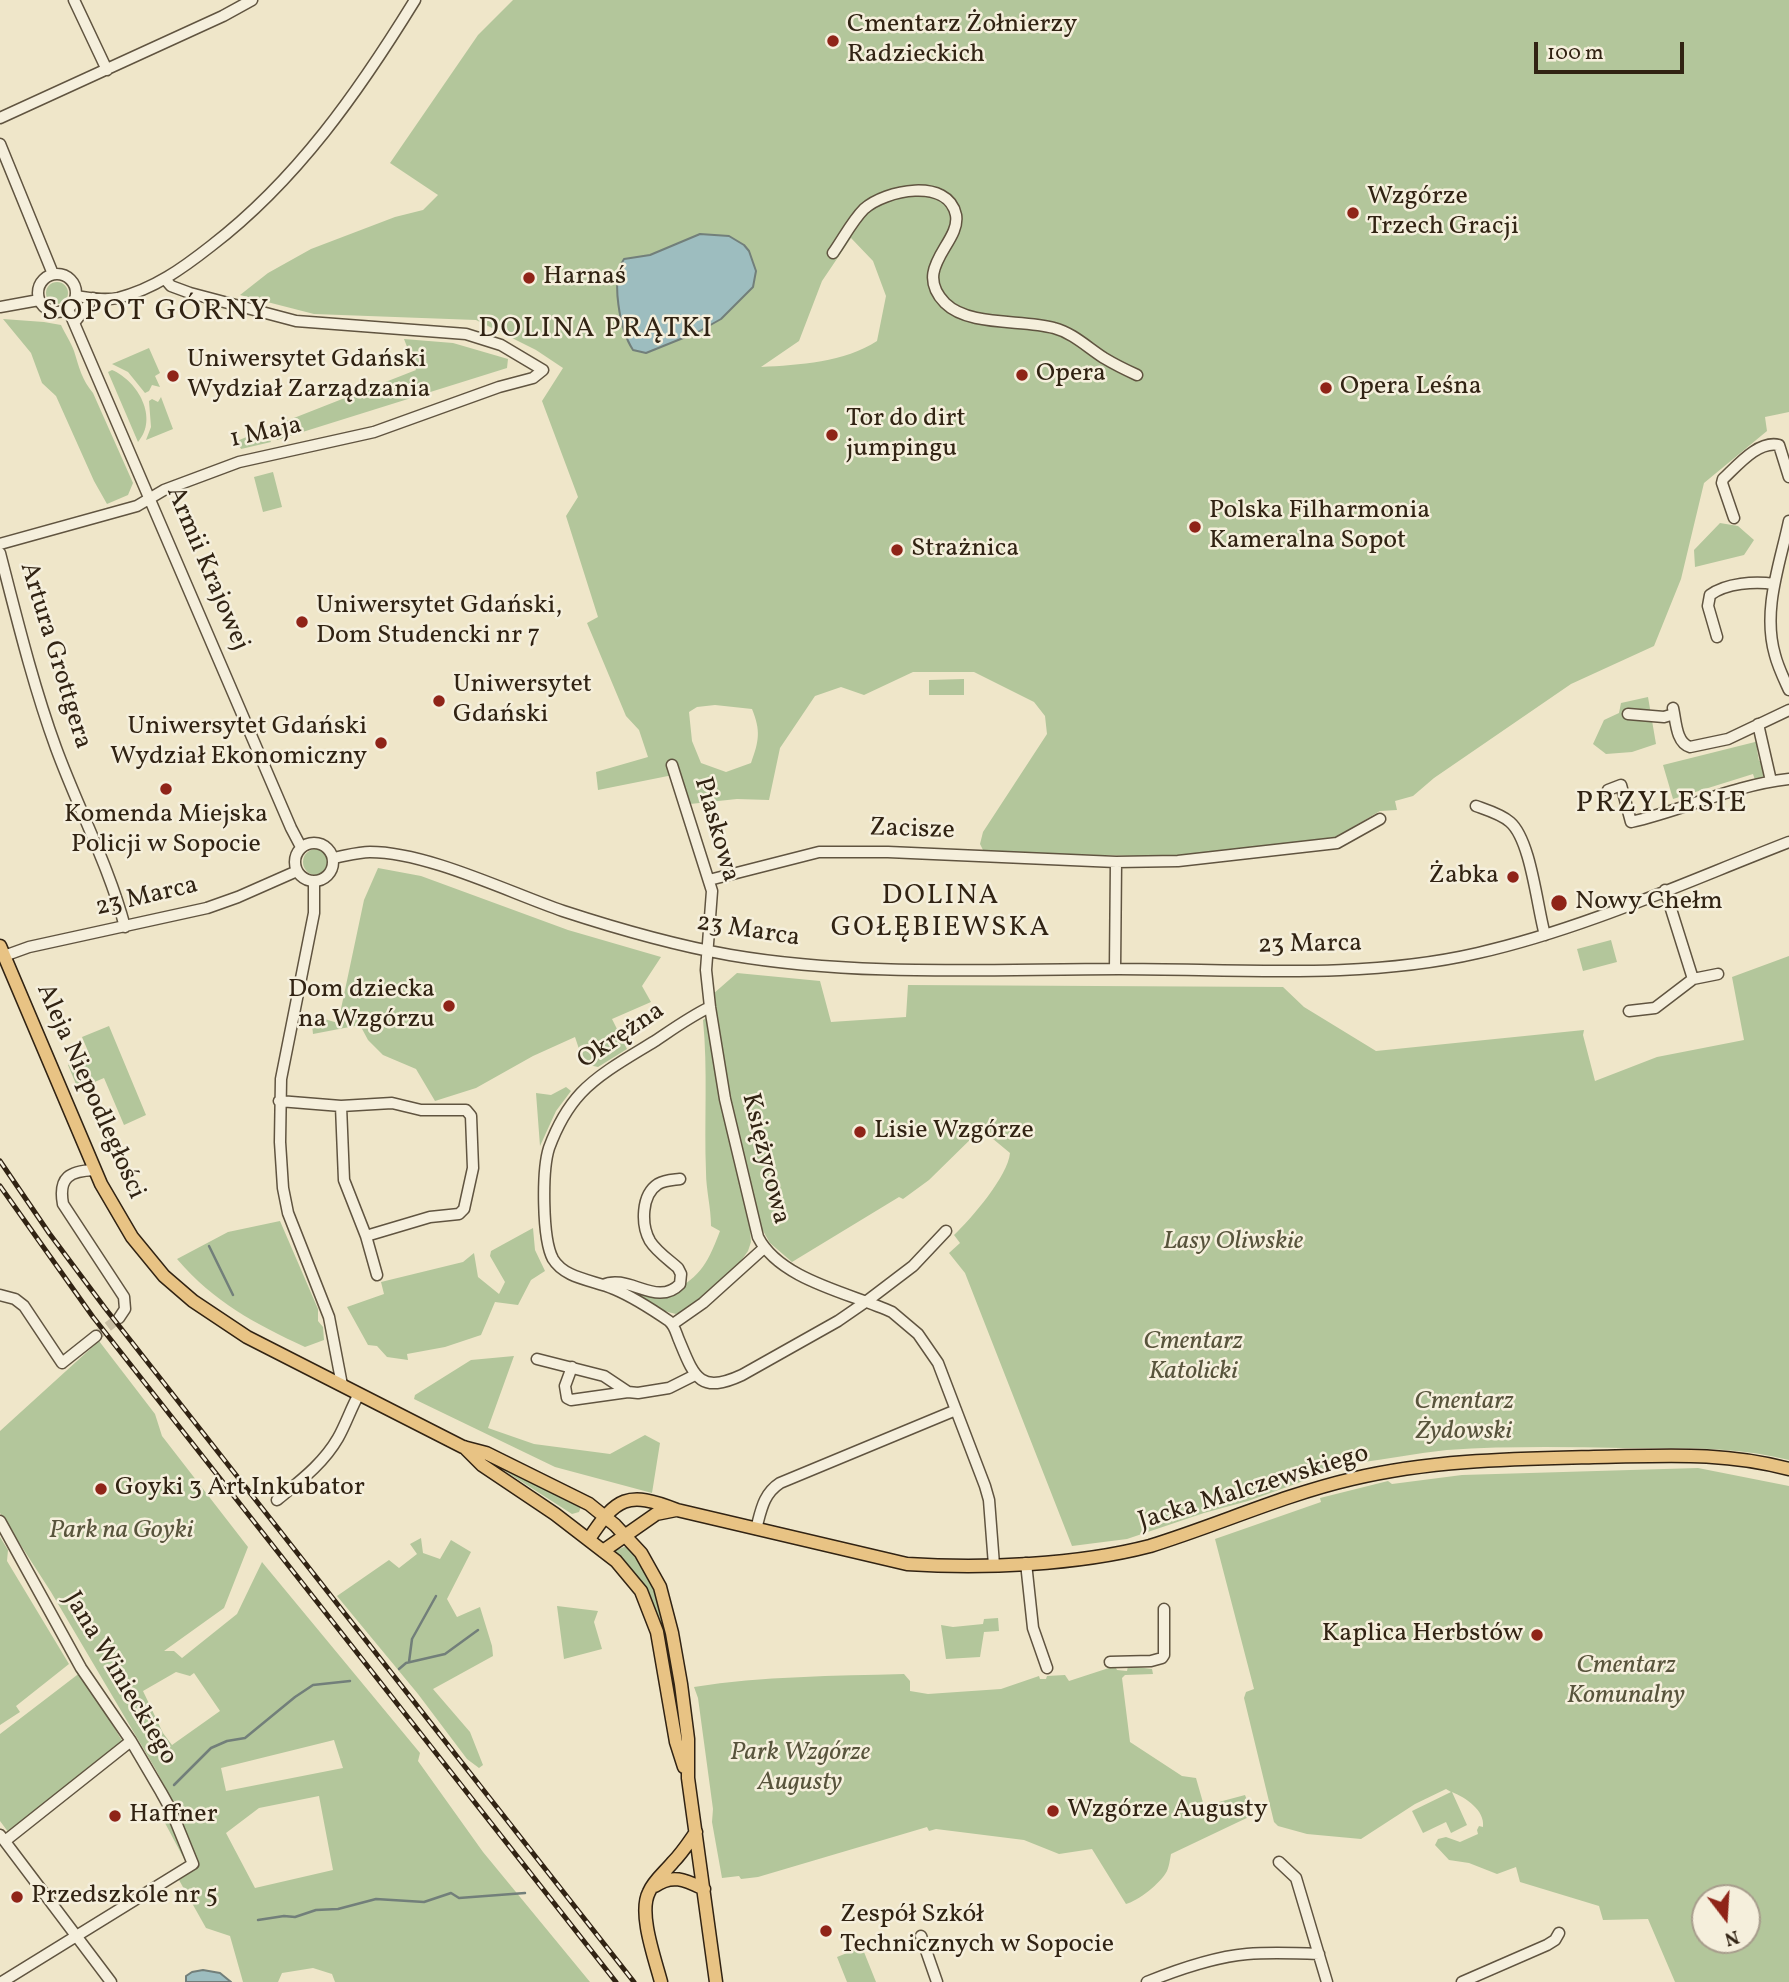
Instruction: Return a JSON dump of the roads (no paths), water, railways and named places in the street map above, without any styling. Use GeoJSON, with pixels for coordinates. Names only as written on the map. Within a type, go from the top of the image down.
{"type":"FeatureCollection","features":[{"type":"Feature","properties":{"kind":"main road","name":"Aleja Niepodległości"},"geometry":{"type":"LineString","coordinates":[[2,951],[94,1170],[127,1230],[164,1276],[219,1320],[463,1447],[486,1453],[589,1504],[641,1553],[660,1587],[672,1633],[688,1739],[688,1777],[716,1982]]}},
{"type":"Feature","properties":{"kind":"main road","name":"Aleja Niepodległości"},"geometry":{"type":"LineString","coordinates":[[463,1447],[482,1465],[589,1539],[632,1578],[649,1608],[660,1647],[676,1742],[688,1777]]}},
{"type":"Feature","properties":{"kind":"main road","name":"Jacka Malczewskiego"},"geometry":{"type":"LineString","coordinates":[[604,1516],[613,1506],[623,1501],[650,1502],[907,1564],[935,1566],[1026,1563],[1082,1560],[1118,1554],[1172,1539],[1322,1487],[1383,1472],[1443,1463],[1495,1459],[1702,1455],[1745,1458],[1789,1469]]}},
{"type":"Feature","properties":{"kind":"main road"},"geometry":{"type":"LineString","coordinates":[[603,1551],[656,1514],[677,1510]]}},
{"type":"Feature","properties":{"kind":"main road"},"geometry":{"type":"LineString","coordinates":[[589,1539],[604,1516]]}},
{"type":"Feature","properties":{"kind":"main road"},"geometry":{"type":"LineString","coordinates":[[640,1527],[641,1553]]}},
{"type":"Feature","properties":{"kind":"main road"},"geometry":{"type":"LineString","coordinates":[[662,1982],[645,1903],[649,1890],[696,1832]]}},
{"type":"Feature","properties":{"kind":"main road"},"geometry":{"type":"LineString","coordinates":[[649,1890],[662,1881],[677,1878],[704,1889]]}},
{"type":"Feature","properties":{"kind":"street"},"geometry":{"type":"LineString","coordinates":[[75,0],[107,70]]}},
{"type":"Feature","properties":{"kind":"street"},"geometry":{"type":"LineString","coordinates":[[0,118],[253,0]]}},
{"type":"Feature","properties":{"kind":"street"},"geometry":{"type":"LineString","coordinates":[[76,296],[118,298],[164,279],[227,234],[296,165],[345,106],[374,66],[415,0]]}},
{"type":"Feature","properties":{"kind":"street"},"geometry":{"type":"LineString","coordinates":[[0,144],[53,274]]}},
{"type":"Feature","properties":{"kind":"street"},"geometry":{"type":"LineString","coordinates":[[834,253],[866,207],[882,197],[926,190],[951,204],[956,215],[956,225],[935,263],[935,287],[945,303],[954,310],[974,317],[1066,332],[1113,363],[1137,375]]}},
{"type":"Feature","properties":{"kind":"street"},"geometry":{"type":"LineString","coordinates":[[53,274],[68,277],[76,289],[76,296],[68,309],[51,311],[39,300],[38,293],[42,281],[53,274]]}},
{"type":"Feature","properties":{"kind":"street","name":"1 Maja"},"geometry":{"type":"LineString","coordinates":[[0,544],[137,506],[164,490],[215,469],[253,458],[374,432],[499,387],[533,378],[543,370],[501,345],[466,334],[296,321],[190,293],[171,286],[164,279]]}},
{"type":"Feature","properties":{"kind":"street"},"geometry":{"type":"LineString","coordinates":[[74,323],[93,298]]}},
{"type":"Feature","properties":{"kind":"street"},"geometry":{"type":"LineString","coordinates":[[0,307],[39,300]]}},
{"type":"Feature","properties":{"kind":"street","name":"Armii Krajowej"},"geometry":{"type":"LineString","coordinates":[[68,309],[289,825],[301,847]]}},
{"type":"Feature","properties":{"kind":"street"},"geometry":{"type":"LineString","coordinates":[[1734,519],[1723,479],[1758,449],[1766,444],[1779,445],[1789,477]]}},
{"type":"Feature","properties":{"kind":"street"},"geometry":{"type":"LineString","coordinates":[[1789,521],[1774,584],[1770,618],[1774,654],[1789,690]]}},
{"type":"Feature","properties":{"kind":"street","name":"Artura Grottgera"},"geometry":{"type":"LineString","coordinates":[[0,554],[38,695],[56,750],[122,913],[125,927]]}},
{"type":"Feature","properties":{"kind":"street"},"geometry":{"type":"LineString","coordinates":[[1717,637],[1708,605],[1710,595],[1719,590],[1751,583],[1774,584]]}},
{"type":"Feature","properties":{"kind":"street"},"geometry":{"type":"LineString","coordinates":[[1628,715],[1664,717],[1673,711],[1681,741],[1690,747],[1728,739],[1789,710]]}},
{"type":"Feature","properties":{"kind":"street"},"geometry":{"type":"LineString","coordinates":[[1758,724],[1770,781]]}},
{"type":"Feature","properties":{"kind":"street","name":"Piaskowa"},"geometry":{"type":"LineString","coordinates":[[673,765],[709,880],[712,901],[708,950]]}},
{"type":"Feature","properties":{"kind":"street"},"geometry":{"type":"LineString","coordinates":[[1608,790],[1621,785],[1630,822],[1657,816],[1732,790],[1789,779]]}},
{"type":"Feature","properties":{"kind":"street"},"geometry":{"type":"LineString","coordinates":[[1476,806],[1502,817],[1518,830],[1545,935]]}},
{"type":"Feature","properties":{"kind":"street","name":"Zacisze"},"geometry":{"type":"LineString","coordinates":[[709,880],[819,852],[888,852],[1116,862],[1178,861],[1337,844],[1380,819]]}},
{"type":"Feature","properties":{"kind":"street"},"geometry":{"type":"LineString","coordinates":[[312,842],[323,845],[334,858],[334,865],[327,877],[314,881],[304,878],[297,871],[295,861],[301,847],[312,842]]}},
{"type":"Feature","properties":{"kind":"street","name":"23 Marca"},"geometry":{"type":"LineString","coordinates":[[334,858],[368,852],[393,853],[661,940],[784,962],[860,969],[1327,970],[1387,967],[1474,954],[1545,935],[1789,842]]}},
{"type":"Feature","properties":{"kind":"street"},"geometry":{"type":"LineString","coordinates":[[1115,969],[1116,862]]}},
{"type":"Feature","properties":{"kind":"street","name":"23 Marca"},"geometry":{"type":"LineString","coordinates":[[2,951],[207,908],[297,871]]}},
{"type":"Feature","properties":{"kind":"street"},"geometry":{"type":"LineString","coordinates":[[314,881],[314,913],[284,1054],[279,1101],[283,1188],[288,1213],[329,1317],[342,1385]]}},
{"type":"Feature","properties":{"kind":"street"},"geometry":{"type":"LineString","coordinates":[[1665,890],[1687,967],[1693,979]]}},
{"type":"Feature","properties":{"kind":"street","name":"Księżycowa"},"geometry":{"type":"LineString","coordinates":[[708,950],[706,970],[710,1007],[725,1099],[758,1237],[764,1248],[788,1270],[892,1312],[924,1340],[938,1363],[989,1500],[994,1564]]}},
{"type":"Feature","properties":{"kind":"street"},"geometry":{"type":"LineString","coordinates":[[1629,1011],[1655,1008],[1693,979],[1718,974]]}},
{"type":"Feature","properties":{"kind":"street","name":"Okrężna"},"geometry":{"type":"LineString","coordinates":[[673,1324],[617,1290],[563,1270],[550,1250],[545,1186],[550,1148],[559,1125],[582,1092],[710,1007]]}},
{"type":"Feature","properties":{"kind":"street"},"geometry":{"type":"LineString","coordinates":[[279,1101],[341,1106],[391,1103],[421,1110],[467,1110],[471,1116],[473,1168],[464,1209],[459,1214],[430,1217],[366,1236]]}},
{"type":"Feature","properties":{"kind":"street"},"geometry":{"type":"LineString","coordinates":[[341,1106],[344,1180],[366,1236],[377,1275]]}},
{"type":"Feature","properties":{"kind":"street"},"geometry":{"type":"LineString","coordinates":[[94,1170],[77,1171],[69,1175],[63,1182],[61,1192],[63,1204],[124,1297],[125,1309],[118,1318]]}},
{"type":"Feature","properties":{"kind":"street","name":"Okrężna"},"geometry":{"type":"LineString","coordinates":[[603,1285],[615,1281],[661,1293],[670,1291],[680,1283],[681,1274],[678,1268],[651,1244],[644,1214],[652,1189],[664,1181],[680,1179]]}},
{"type":"Feature","properties":{"kind":"street"},"geometry":{"type":"LineString","coordinates":[[764,1248],[703,1303],[673,1324],[695,1375],[705,1384],[726,1383],[838,1321],[913,1266],[946,1231]]}},
{"type":"Feature","properties":{"kind":"street"},"geometry":{"type":"LineString","coordinates":[[0,1295],[15,1298],[24,1306],[62,1363],[96,1336]]}},
{"type":"Feature","properties":{"kind":"street"},"geometry":{"type":"LineString","coordinates":[[537,1359],[604,1376],[628,1392]]}},
{"type":"Feature","properties":{"kind":"street"},"geometry":{"type":"LineString","coordinates":[[572,1367],[565,1386],[567,1398],[571,1400],[628,1392],[659,1391],[695,1375]]}},
{"type":"Feature","properties":{"kind":"street"},"geometry":{"type":"LineString","coordinates":[[277,1500],[322,1461],[339,1436],[359,1394]]}},
{"type":"Feature","properties":{"kind":"street"},"geometry":{"type":"LineString","coordinates":[[756,1529],[763,1502],[769,1491],[780,1483],[956,1410]]}},
{"type":"Feature","properties":{"kind":"street","name":"Jana Winieckiego"},"geometry":{"type":"LineString","coordinates":[[0,1521],[81,1668],[131,1741],[172,1810],[193,1864],[78,1936]]}},
{"type":"Feature","properties":{"kind":"street"},"geometry":{"type":"LineString","coordinates":[[1026,1563],[1032,1628],[1047,1668]]}},
{"type":"Feature","properties":{"kind":"street"},"geometry":{"type":"LineString","coordinates":[[1110,1662],[1151,1661],[1162,1658],[1164,1609]]}},
{"type":"Feature","properties":{"kind":"street"},"geometry":{"type":"LineString","coordinates":[[111,1982],[2,1838],[131,1741]]}},
{"type":"Feature","properties":{"kind":"street"},"geometry":{"type":"LineString","coordinates":[[1279,1862],[1296,1878],[1327,1982]]}},
{"type":"Feature","properties":{"kind":"street"},"geometry":{"type":"LineString","coordinates":[[1462,1982],[1547,1945],[1555,1940],[1559,1933]]}},
{"type":"Feature","properties":{"kind":"street"},"geometry":{"type":"LineString","coordinates":[[2,1982],[78,1936]]}},
{"type":"Feature","properties":{"kind":"street"},"geometry":{"type":"LineString","coordinates":[[921,1936],[937,1982]]}},
{"type":"Feature","properties":{"kind":"street"},"geometry":{"type":"LineString","coordinates":[[1147,1982],[1229,1956],[1319,1954]]}},
{"type":"Feature","properties":{"kind":"water"},"geometry":{"type":"Polygon","coordinates":[[[700,234],[729,236],[744,245],[756,271],[753,287],[721,319],[698,332],[646,353],[633,350],[624,330],[618,304],[618,279],[624,259],[650,255],[700,234]]]}},
{"type":"Feature","properties":{"kind":"water"},"geometry":{"type":"Polygon","coordinates":[[[203,1970],[220,1973],[231,1982],[186,1982],[186,1976],[203,1970]]]}},
{"type":"Feature","properties":{"kind":"waterway"},"geometry":{"type":"LineString","coordinates":[[209,1246],[233,1295]]}},
{"type":"Feature","properties":{"kind":"waterway"},"geometry":{"type":"LineString","coordinates":[[409,1662],[412,1639],[436,1596]]}},
{"type":"Feature","properties":{"kind":"waterway"},"geometry":{"type":"LineString","coordinates":[[399,1669],[406,1663],[445,1654],[478,1630]]}},
{"type":"Feature","properties":{"kind":"waterway"},"geometry":{"type":"LineString","coordinates":[[174,1785],[211,1748],[227,1741],[245,1738],[313,1685],[350,1681]]}},
{"type":"Feature","properties":{"kind":"waterway"},"geometry":{"type":"LineString","coordinates":[[258,1920],[295,1917],[316,1910],[338,1909],[376,1899],[424,1902],[451,1893],[459,1898],[525,1893]]}},
{"type":"Feature","properties":{"kind":"tunnel"},"geometry":{"type":"LineString","coordinates":[[96,1336],[119,1318]]}},
{"type":"Feature","properties":{"kind":"railway"},"geometry":{"type":"LineString","coordinates":[[0,1161],[105,1308],[634,1982]]}},
{"type":"Feature","properties":{"kind":"railway"},"geometry":{"type":"LineString","coordinates":[[0,1186],[93,1317],[616,1982]]}},
{"type":"Feature","properties":{"kind":"place","name":"Cmentarz Żołnierzy Radzieckich"},"geometry":{"type":"Point","coordinates":[833,41]}},
{"type":"Feature","properties":{"kind":"place","name":"Wzgórze Trzech Gracji"},"geometry":{"type":"Point","coordinates":[1353,213]}},
{"type":"Feature","properties":{"kind":"place","name":"Harnaś"},"geometry":{"type":"Point","coordinates":[529,278]}},
{"type":"Feature","properties":{"kind":"place","name":"Opera"},"geometry":{"type":"Point","coordinates":[1022,375]}},
{"type":"Feature","properties":{"kind":"place","name":"Uniwersytet Gdański Wydział Zarządzania"},"geometry":{"type":"Point","coordinates":[173,376]}},
{"type":"Feature","properties":{"kind":"place","name":"Opera Leśna"},"geometry":{"type":"Point","coordinates":[1326,388]}},
{"type":"Feature","properties":{"kind":"place","name":"Tor do dirt jumpingu"},"geometry":{"type":"Point","coordinates":[832,435]}},
{"type":"Feature","properties":{"kind":"place","name":"Polska Filharmonia Kameralna Sopot"},"geometry":{"type":"Point","coordinates":[1195,527]}},
{"type":"Feature","properties":{"kind":"place","name":"Strażnica"},"geometry":{"type":"Point","coordinates":[897,550]}},
{"type":"Feature","properties":{"kind":"place","name":"Uniwersytet Gdański, Dom Studencki nr 7"},"geometry":{"type":"Point","coordinates":[302,622]}},
{"type":"Feature","properties":{"kind":"place","name":"Uniwersytet Gdański"},"geometry":{"type":"Point","coordinates":[439,701]}},
{"type":"Feature","properties":{"kind":"place","name":"Uniwersytet Gdański Wydział Ekonomiczny"},"geometry":{"type":"Point","coordinates":[381,743]}},
{"type":"Feature","properties":{"kind":"place","name":"Komenda Miejska Policji w Sopocie"},"geometry":{"type":"Point","coordinates":[166,789]}},
{"type":"Feature","properties":{"kind":"place","name":"Żabka"},"geometry":{"type":"Point","coordinates":[1513,877]}},
{"type":"Feature","properties":{"kind":"place","name":"Nowy Chełm"},"geometry":{"type":"Point","coordinates":[1559,903]}},
{"type":"Feature","properties":{"kind":"place","name":"Dom dziecka na Wzgórzu"},"geometry":{"type":"Point","coordinates":[449,1006]}},
{"type":"Feature","properties":{"kind":"place","name":"Lisie Wzgórze"},"geometry":{"type":"Point","coordinates":[860,1132]}},
{"type":"Feature","properties":{"kind":"place","name":"Goyki 3 Art Inkubator"},"geometry":{"type":"Point","coordinates":[101,1489]}},
{"type":"Feature","properties":{"kind":"place","name":"Kaplica Herbstów"},"geometry":{"type":"Point","coordinates":[1537,1635]}},
{"type":"Feature","properties":{"kind":"place","name":"Wzgórze Augusty"},"geometry":{"type":"Point","coordinates":[1053,1811]}},
{"type":"Feature","properties":{"kind":"place","name":"Haffner"},"geometry":{"type":"Point","coordinates":[115,1816]}},
{"type":"Feature","properties":{"kind":"place","name":"Przedszkole nr 5"},"geometry":{"type":"Point","coordinates":[17,1897]}},
{"type":"Feature","properties":{"kind":"place","name":"Zespół Szkół Technicznych w Sopocie"},"geometry":{"type":"Point","coordinates":[826,1931]}},
{"type":"Feature","properties":{"kind":"district","name":"SOPOT GÓRNY"},"geometry":{"type":"Point","coordinates":[156,313]}},
{"type":"Feature","properties":{"kind":"district","name":"DOLINA PRĄTKI"},"geometry":{"type":"Point","coordinates":[596,331]}},
{"type":"Feature","properties":{"kind":"district","name":"PRZYLESIE"},"geometry":{"type":"Point","coordinates":[1662,805]}},
{"type":"Feature","properties":{"kind":"district","name":"DOLINA GOŁĘBIEWSKA"},"geometry":{"type":"Point","coordinates":[941,914]}},
{"type":"Feature","properties":{"kind":"park label","name":"Lasy Oliwskie"},"geometry":{"type":"Point","coordinates":[1233,1243]}},
{"type":"Feature","properties":{"kind":"park label","name":"Cmentarz Katolicki"},"geometry":{"type":"Point","coordinates":[1193,1358]}},
{"type":"Feature","properties":{"kind":"park label","name":"Cmentarz Żydowski"},"geometry":{"type":"Point","coordinates":[1464,1418]}},
{"type":"Feature","properties":{"kind":"park label","name":"Park na Goyki"},"geometry":{"type":"Point","coordinates":[121,1532]}},
{"type":"Feature","properties":{"kind":"park label","name":"Cmentarz Komunalny"},"geometry":{"type":"Point","coordinates":[1626,1682]}},
{"type":"Feature","properties":{"kind":"park label","name":"Park Wzgórze Augusty"},"geometry":{"type":"Point","coordinates":[800,1769]}}]}
